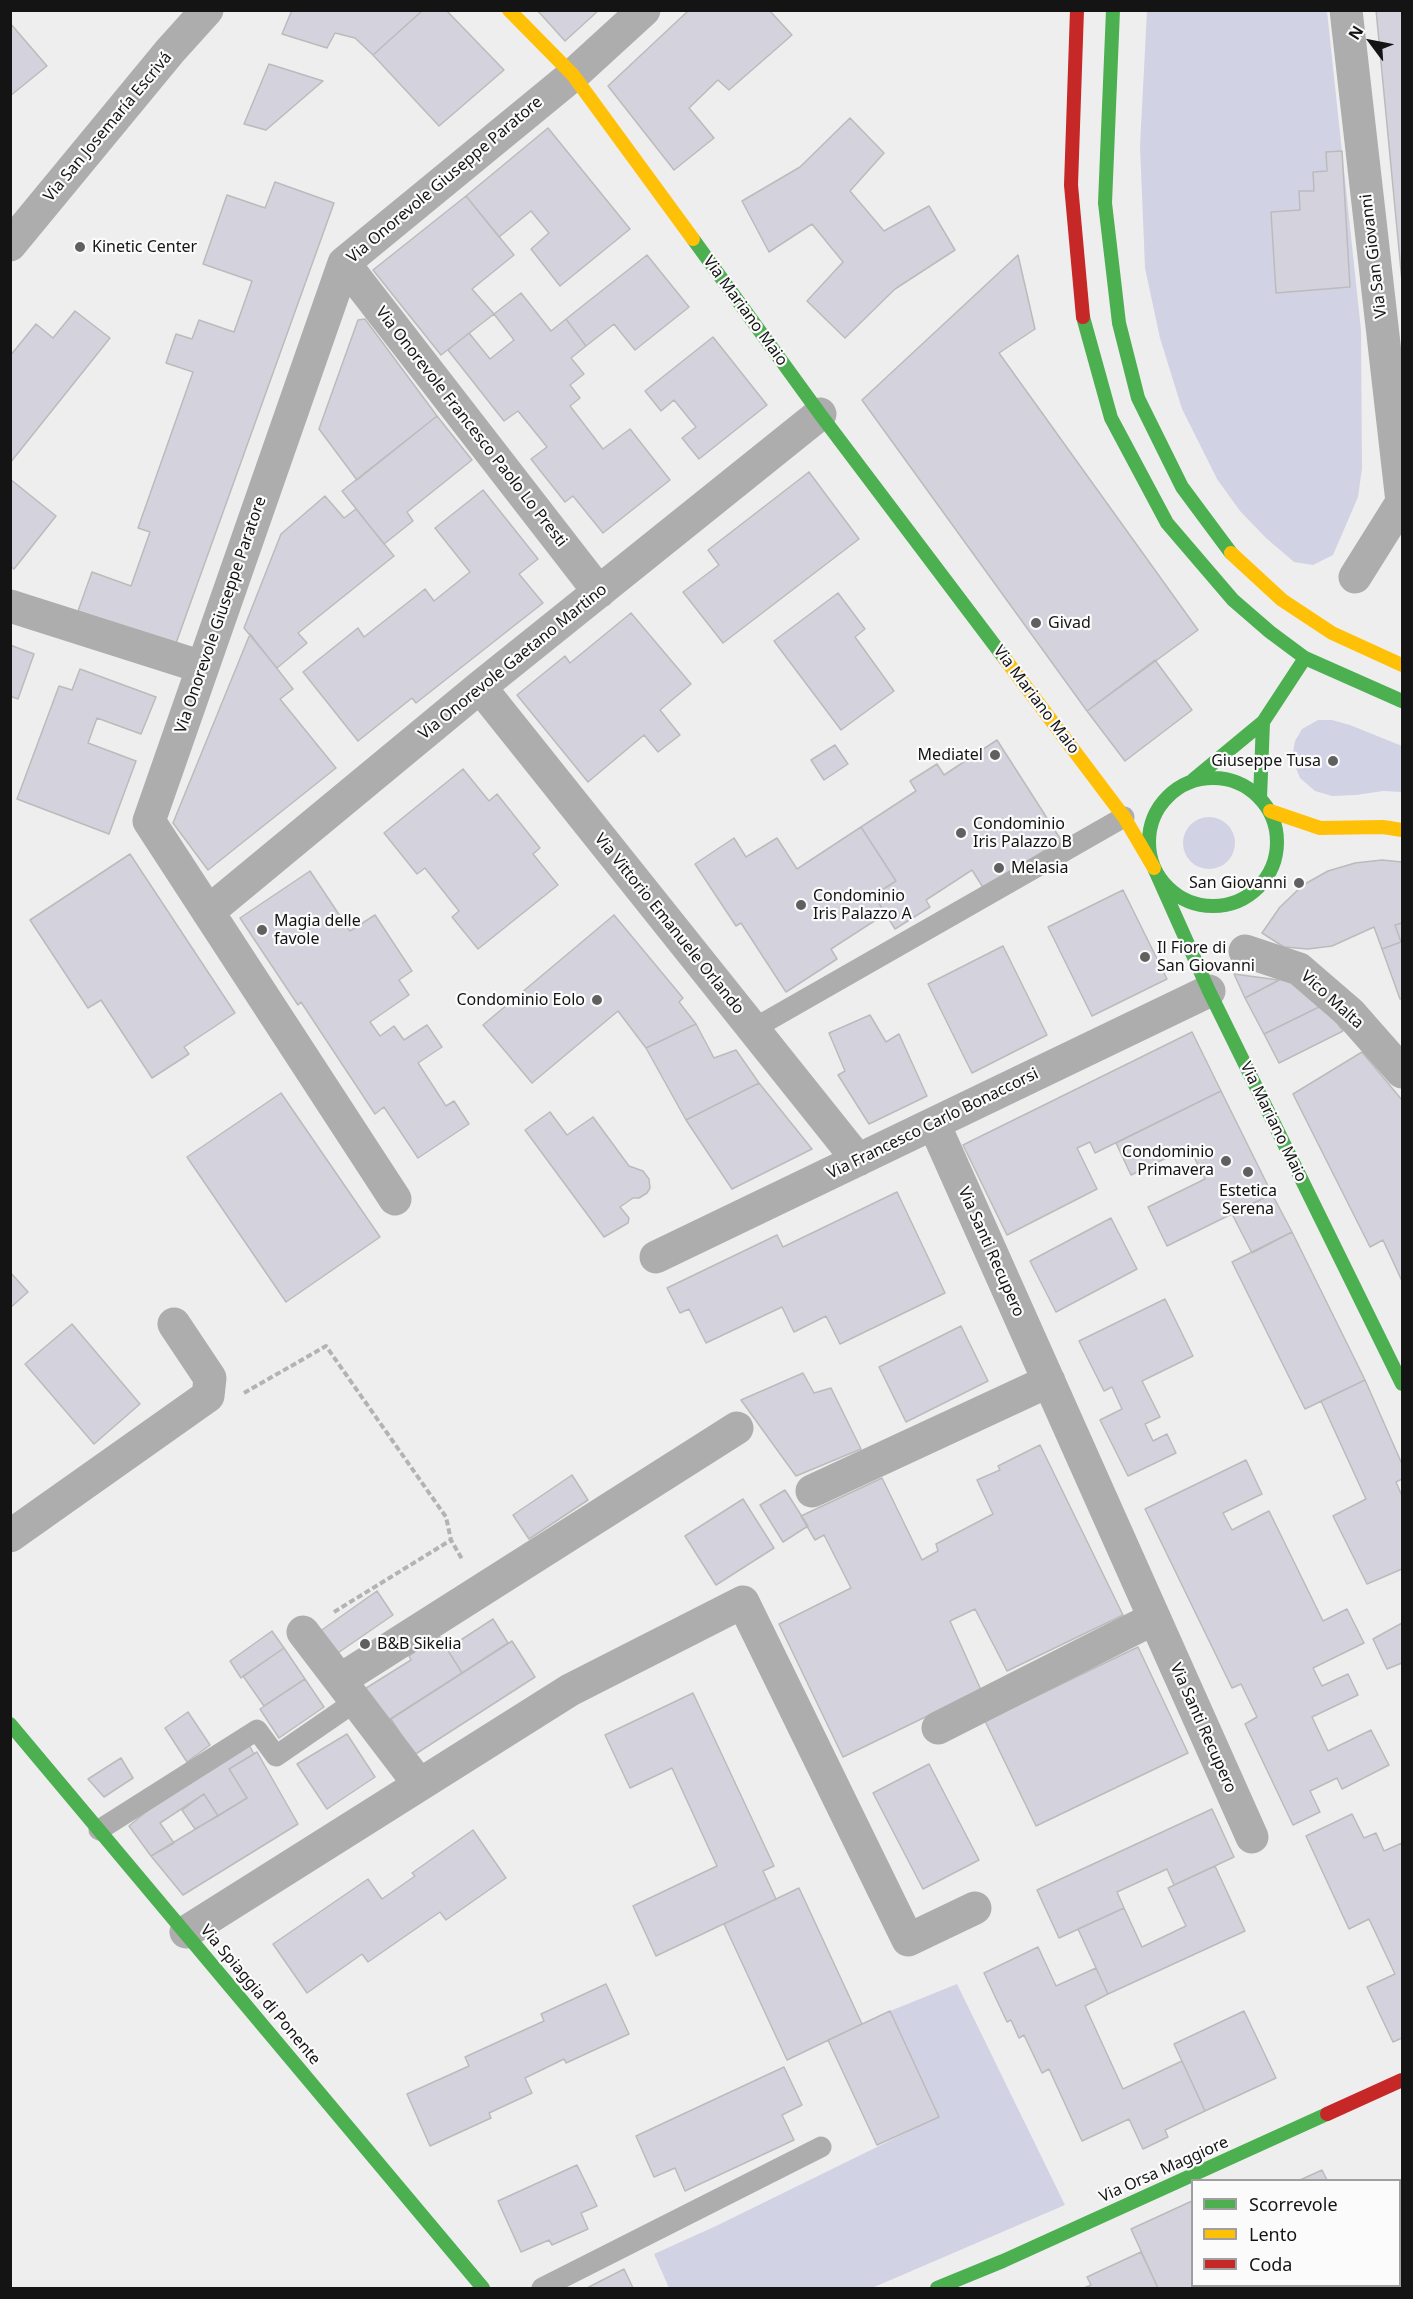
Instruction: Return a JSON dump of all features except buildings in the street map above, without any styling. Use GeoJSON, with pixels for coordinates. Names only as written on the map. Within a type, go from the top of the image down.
{"type":"FeatureCollection","features":[{"type":"Feature","properties":{"kind":"street","name":"Via San Josemaría Escrivá"},"geometry":{"type":"LineString","coordinates":[[10,245],[170,51],[207,10]]}},
{"type":"Feature","properties":{"kind":"street","name":"Via Mariano Maio"},"geometry":{"type":"LineString","coordinates":[[509,10],[573,75],[820,414],[1124,817],[1158,875],[1209,991],[1402,1384]]}},
{"type":"Feature","properties":{"kind":"street"},"geometry":{"type":"LineString","coordinates":[[573,75],[644,10]]}},
{"type":"Feature","properties":{"kind":"street"},"geometry":{"type":"LineString","coordinates":[[1077,10],[1071,185],[1081,311],[1111,418],[1167,524],[1233,600],[1305,658],[1402,701]]}},
{"type":"Feature","properties":{"kind":"street"},"geometry":{"type":"LineString","coordinates":[[1113,10],[1105,203],[1119,323],[1138,398],[1182,487],[1229,552],[1282,600],[1332,633],[1402,665]]}},
{"type":"Feature","properties":{"kind":"street","name":"Via San Giovanni"},"geometry":{"type":"LineString","coordinates":[[1346,10],[1402,502],[1355,577]]}},
{"type":"Feature","properties":{"kind":"street","name":"Via Onorevole Giuseppe Paratore"},"geometry":{"type":"LineString","coordinates":[[395,1199],[149,821],[344,263],[573,75]]}},
{"type":"Feature","properties":{"kind":"street","name":"Via Onorevole Francesco Paolo Lo Presti"},"geometry":{"type":"LineString","coordinates":[[344,263],[599,592]]}},
{"type":"Feature","properties":{"kind":"street","name":"Via Onorevole Gaetano Martino"},"geometry":{"type":"LineString","coordinates":[[208,912],[480,687],[820,414]]}},
{"type":"Feature","properties":{"kind":"street"},"geometry":{"type":"LineString","coordinates":[[10,606],[202,667]]}},
{"type":"Feature","properties":{"kind":"street"},"geometry":{"type":"LineString","coordinates":[[1192,780],[1216,778],[1234,781],[1260,798],[1270,811],[1276,847],[1269,871],[1253,891],[1239,900],[1220,907],[1203,905],[1177,895],[1158,875],[1149,853],[1150,830],[1158,808],[1173,791],[1192,780],[1263,722],[1305,658]]}},
{"type":"Feature","properties":{"kind":"street","name":"Via Vittorio Emanuele Orlando"},"geometry":{"type":"LineString","coordinates":[[480,687],[858,1160]]}},
{"type":"Feature","properties":{"kind":"street"},"geometry":{"type":"LineString","coordinates":[[1260,798],[1263,722]]}},
{"type":"Feature","properties":{"kind":"street"},"geometry":{"type":"LineString","coordinates":[[1270,811],[1320,828],[1383,827],[1402,830]]}},
{"type":"Feature","properties":{"kind":"street","name":"Vico Malta"},"geometry":{"type":"LineString","coordinates":[[1245,951],[1299,969],[1350,1013],[1402,1072]]}},
{"type":"Feature","properties":{"kind":"street","name":"Via Francesco Carlo Bonaccorsi"},"geometry":{"type":"LineString","coordinates":[[656,1257],[1209,991]]}},
{"type":"Feature","properties":{"kind":"street","name":"Via Santi Recupero"},"geometry":{"type":"LineString","coordinates":[[934,1124],[1252,1837]]}},
{"type":"Feature","properties":{"kind":"street"},"geometry":{"type":"LineString","coordinates":[[10,1536],[208,1396],[210,1378],[174,1324]]}},
{"type":"Feature","properties":{"kind":"street"},"geometry":{"type":"LineString","coordinates":[[812,1491],[1049,1380]]}},
{"type":"Feature","properties":{"kind":"street"},"geometry":{"type":"LineString","coordinates":[[348,1690],[482,1590],[737,1428]]}},
{"type":"Feature","properties":{"kind":"street"},"geometry":{"type":"LineString","coordinates":[[186,1932],[570,1690],[743,1602],[908,1940],[975,1908]]}},
{"type":"Feature","properties":{"kind":"street"},"geometry":{"type":"LineString","coordinates":[[938,1728],[1153,1619]]}},
{"type":"Feature","properties":{"kind":"street"},"geometry":{"type":"LineString","coordinates":[[303,1632],[419,1784]]}},
{"type":"Feature","properties":{"kind":"street","name":"Via Spiaggia di Ponente"},"geometry":{"type":"LineString","coordinates":[[10,1724],[483,2289]]}},
{"type":"Feature","properties":{"kind":"street","name":"Via Orsa Maggiore"},"geometry":{"type":"LineString","coordinates":[[937,2289],[1402,2080]]}},
{"type":"Feature","properties":{"kind":"lane"},"geometry":{"type":"LineString","coordinates":[[753,1029],[1124,817]]}},
{"type":"Feature","properties":{"kind":"lane"},"geometry":{"type":"LineString","coordinates":[[99,1830],[257,1730],[276,1756],[348,1690]]}},
{"type":"Feature","properties":{"kind":"lane"},"geometry":{"type":"LineString","coordinates":[[542,2289],[821,2147]]}},
{"type":"Feature","properties":{"kind":"path"},"geometry":{"type":"LineString","coordinates":[[236,1398],[326,1346],[446,1517],[451,1540],[482,1590]]}},
{"type":"Feature","properties":{"kind":"path"},"geometry":{"type":"LineString","coordinates":[[303,1632],[451,1540]]}},
{"type":"Feature","properties":{"kind":"shaded area"},"geometry":{"type":"Polygon","coordinates":[[[1147,11],[1327,11],[1361,330],[1362,468],[1358,497],[1333,555],[1313,565],[1294,562],[1266,538],[1240,511],[1217,479],[1182,409],[1160,338],[1145,268],[1140,146],[1147,11]]]}},
{"type":"Feature","properties":{"kind":"shaded area"},"geometry":{"type":"Polygon","coordinates":[[[1318,720],[1332,720],[1350,725],[1402,746],[1402,792],[1383,791],[1332,796],[1315,791],[1300,778],[1292,758],[1295,741],[1302,729],[1318,720]]]}},
{"type":"Feature","properties":{"kind":"shaded area"},"geometry":{"type":"Polygon","coordinates":[[[1209,817],[1219,819],[1227,825],[1233,833],[1235,843],[1233,853],[1227,861],[1219,867],[1209,869],[1199,867],[1191,861],[1185,853],[1183,843],[1185,833],[1191,825],[1199,819],[1209,817]]]}},
{"type":"Feature","properties":{"kind":"shaded area"},"geometry":{"type":"Polygon","coordinates":[[[957,1984],[1065,2205],[872,2288],[669,2288],[654,2254],[938,2117],[890,2011],[957,1984]]]}},
{"type":"Feature","properties":{"kind":"traffic: fast"},"geometry":{"type":"LineString","coordinates":[[1113,10],[1105,203],[1119,323],[1138,398],[1182,487],[1231,553]]}},
{"type":"Feature","properties":{"kind":"traffic: fast"},"geometry":{"type":"LineString","coordinates":[[693,239],[820,414],[1005,659]]}},
{"type":"Feature","properties":{"kind":"traffic: fast"},"geometry":{"type":"LineString","coordinates":[[1083,317],[1111,418],[1167,523],[1233,600],[1270,632],[1305,658],[1402,701]]}},
{"type":"Feature","properties":{"kind":"traffic: fast"},"geometry":{"type":"LineString","coordinates":[[1193,780],[1263,722],[1305,658]]}},
{"type":"Feature","properties":{"kind":"traffic: fast"},"geometry":{"type":"LineString","coordinates":[[1260,798],[1263,722]]}},
{"type":"Feature","properties":{"kind":"traffic: fast"},"geometry":{"type":"LineString","coordinates":[[1213,778],[1237,783],[1258,797],[1272,818],[1277,842],[1272,866],[1258,887],[1237,901],[1213,906],[1189,901],[1168,887],[1154,866],[1149,842],[1154,818],[1168,797],[1189,783],[1213,778]]}},
{"type":"Feature","properties":{"kind":"traffic: fast"},"geometry":{"type":"LineString","coordinates":[[1154,868],[1209,991],[1402,1384]]}},
{"type":"Feature","properties":{"kind":"traffic: fast"},"geometry":{"type":"LineString","coordinates":[[10,1724],[483,2288]]}},
{"type":"Feature","properties":{"kind":"traffic: fast"},"geometry":{"type":"LineString","coordinates":[[937,2288],[1003,2261],[1327,2114]]}},
{"type":"Feature","properties":{"kind":"traffic: slow"},"geometry":{"type":"LineString","coordinates":[[509,10],[573,75],[693,239]]}},
{"type":"Feature","properties":{"kind":"traffic: slow"},"geometry":{"type":"LineString","coordinates":[[1231,553],[1282,600],[1332,633],[1402,665]]}},
{"type":"Feature","properties":{"kind":"traffic: slow"},"geometry":{"type":"LineString","coordinates":[[1005,659],[1124,817],[1154,868]]}},
{"type":"Feature","properties":{"kind":"traffic: slow"},"geometry":{"type":"LineString","coordinates":[[1270,811],[1320,828],[1383,827],[1402,830]]}},
{"type":"Feature","properties":{"kind":"traffic: jam"},"geometry":{"type":"LineString","coordinates":[[1077,10],[1071,185],[1083,317]]}},
{"type":"Feature","properties":{"kind":"traffic: jam"},"geometry":{"type":"LineString","coordinates":[[1327,2114],[1402,2080]]}},
{"type":"Feature","properties":{"kind":"place","name":"Kinetic Center"},"geometry":{"type":"Point","coordinates":[80,247]}},
{"type":"Feature","properties":{"kind":"place","name":"Givad"},"geometry":{"type":"Point","coordinates":[1036,623]}},
{"type":"Feature","properties":{"kind":"place","name":"Mediatel"},"geometry":{"type":"Point","coordinates":[995,755]}},
{"type":"Feature","properties":{"kind":"place","name":"Giuseppe Tusa"},"geometry":{"type":"Point","coordinates":[1333,761]}},
{"type":"Feature","properties":{"kind":"place","name":"Condominio Iris Palazzo B"},"geometry":{"type":"Point","coordinates":[961,833]}},
{"type":"Feature","properties":{"kind":"place","name":"Melasia"},"geometry":{"type":"Point","coordinates":[999,868]}},
{"type":"Feature","properties":{"kind":"place","name":"San Giovanni"},"geometry":{"type":"Point","coordinates":[1299,883]}},
{"type":"Feature","properties":{"kind":"place","name":"Condominio Iris Palazzo A"},"geometry":{"type":"Point","coordinates":[801,905]}},
{"type":"Feature","properties":{"kind":"place","name":"Magia delle favole"},"geometry":{"type":"Point","coordinates":[262,930]}},
{"type":"Feature","properties":{"kind":"place","name":"Il Fiore di San Giovanni"},"geometry":{"type":"Point","coordinates":[1145,957]}},
{"type":"Feature","properties":{"kind":"place","name":"Condominio Eolo"},"geometry":{"type":"Point","coordinates":[597,1000]}},
{"type":"Feature","properties":{"kind":"place","name":"Condominio Primavera"},"geometry":{"type":"Point","coordinates":[1226,1161]}},
{"type":"Feature","properties":{"kind":"place","name":"Estetica Serena"},"geometry":{"type":"Point","coordinates":[1248,1172]}},
{"type":"Feature","properties":{"kind":"place","name":"B&B Sikelia"},"geometry":{"type":"Point","coordinates":[365,1644]}}]}
